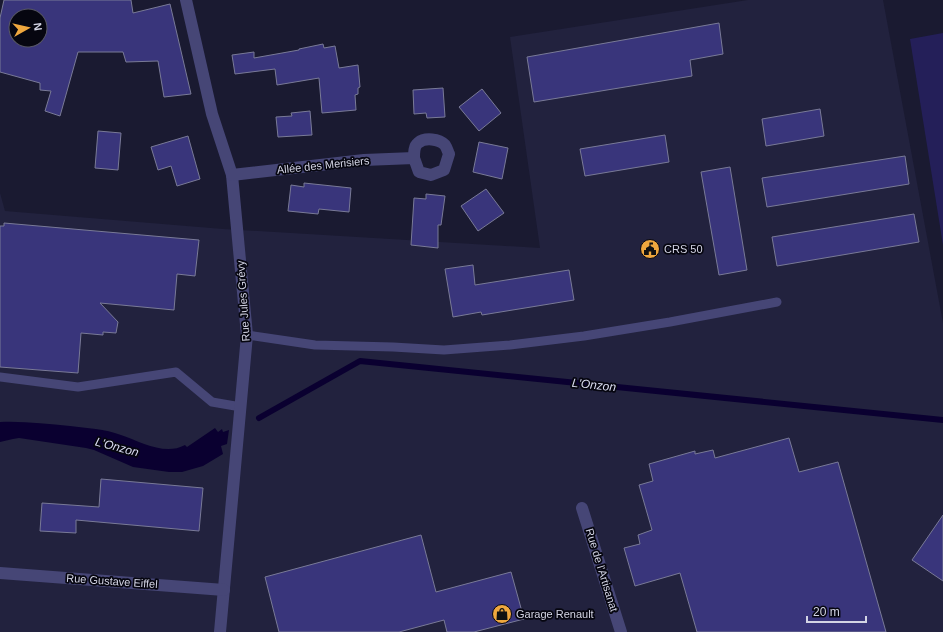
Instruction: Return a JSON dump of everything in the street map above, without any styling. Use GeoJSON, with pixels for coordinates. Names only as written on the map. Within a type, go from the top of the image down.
{"type":"FeatureCollection","features":[{"type":"Feature","properties":{"kind":"street","name":"Rue Jules Grévy"},"geometry":{"type":"LineString","coordinates":[[186,0],[212,114],[232,175],[247,335],[220,632]]}},
{"type":"Feature","properties":{"kind":"street","name":"Allée des Merisiers"},"geometry":{"type":"LineString","coordinates":[[232,175],[364,160],[414,158]]}},
{"type":"Feature","properties":{"kind":"street","name":"Rue de l'Artisanat"},"geometry":{"type":"LineString","coordinates":[[582,508],[621,632]]}},
{"type":"Feature","properties":{"kind":"street","name":"Rue Gustave Eiffel"},"geometry":{"type":"LineString","coordinates":[[0,573],[224,590]]}},
{"type":"Feature","properties":{"kind":"lane"},"geometry":{"type":"LineString","coordinates":[[247,335],[315,345],[444,350],[510,345],[584,336],[777,302]]}},
{"type":"Feature","properties":{"kind":"lane"},"geometry":{"type":"LineString","coordinates":[[0,376],[78,387],[176,372],[212,402],[240,406]]}},
{"type":"Feature","properties":{"kind":"shaded area"},"geometry":{"type":"Polygon","coordinates":[[[748,0],[883,0],[943,323],[943,632],[0,632],[0,193],[5,211],[223,229],[540,248],[510,37],[748,0]]]}},
{"type":"Feature","properties":{"kind":"shaded area"},"geometry":{"type":"Polygon","coordinates":[[[943,33],[943,245],[910,39],[943,33]]]}},
{"type":"Feature","properties":{"kind":"water"},"geometry":{"type":"Polygon","coordinates":[[[0,422],[35,423],[109,431],[161,449],[177,448],[185,445],[187,447],[215,428],[218,432],[222,429],[223,432],[229,430],[227,444],[221,446],[223,454],[203,466],[182,472],[169,472],[133,467],[86,448],[19,438],[0,442],[0,422]]]}},
{"type":"Feature","properties":{"kind":"building"},"geometry":{"type":"Polygon","coordinates":[[[4,0],[131,0],[133,13],[170,4],[191,94],[164,97],[158,61],[126,62],[123,52],[78,52],[60,116],[45,111],[51,91],[40,90],[40,83],[0,72],[0,18],[4,0]]]}},
{"type":"Feature","properties":{"kind":"building"},"geometry":{"type":"Polygon","coordinates":[[[719,23],[723,54],[690,60],[692,76],[534,102],[527,57],[719,23]]]}},
{"type":"Feature","properties":{"kind":"building"},"geometry":{"type":"Polygon","coordinates":[[[323,44],[324,48],[335,46],[339,68],[358,65],[360,87],[358,88],[358,94],[355,95],[356,110],[322,113],[319,78],[277,85],[275,69],[235,74],[232,55],[254,52],[254,58],[323,44]]]}},
{"type":"Feature","properties":{"kind":"building"},"geometry":{"type":"Polygon","coordinates":[[[443,88],[445,117],[427,118],[426,113],[414,114],[413,90],[443,88]]]}},
{"type":"Feature","properties":{"kind":"building"},"geometry":{"type":"Polygon","coordinates":[[[482,89],[501,113],[479,131],[459,107],[482,89]]]}},
{"type":"Feature","properties":{"kind":"building"},"geometry":{"type":"Polygon","coordinates":[[[820,109],[824,136],[766,146],[762,119],[820,109]]]}},
{"type":"Feature","properties":{"kind":"building"},"geometry":{"type":"Polygon","coordinates":[[[310,111],[312,135],[278,137],[276,117],[292,116],[291,113],[310,111]]]}},
{"type":"Feature","properties":{"kind":"building"},"geometry":{"type":"Polygon","coordinates":[[[98,131],[121,133],[118,170],[95,168],[98,131]]]}},
{"type":"Feature","properties":{"kind":"building"},"geometry":{"type":"Polygon","coordinates":[[[665,135],[669,162],[585,176],[580,149],[665,135]]]}},
{"type":"Feature","properties":{"kind":"building"},"geometry":{"type":"Polygon","coordinates":[[[188,136],[200,179],[177,186],[171,166],[158,170],[151,147],[188,136]]]}},
{"type":"Feature","properties":{"kind":"building"},"geometry":{"type":"Polygon","coordinates":[[[479,142],[508,148],[502,179],[473,172],[479,142]]]}},
{"type":"Feature","properties":{"kind":"building"},"geometry":{"type":"Polygon","coordinates":[[[905,156],[909,184],[767,207],[762,178],[905,156]]]}},
{"type":"Feature","properties":{"kind":"building"},"geometry":{"type":"Polygon","coordinates":[[[730,167],[747,270],[719,275],[701,172],[730,167]]]}},
{"type":"Feature","properties":{"kind":"building"},"geometry":{"type":"Polygon","coordinates":[[[304,183],[351,188],[349,212],[319,209],[318,214],[288,211],[291,185],[304,187],[304,183]]]}},
{"type":"Feature","properties":{"kind":"building"},"geometry":{"type":"Polygon","coordinates":[[[486,189],[504,213],[478,231],[461,206],[486,189]]]}},
{"type":"Feature","properties":{"kind":"building"},"geometry":{"type":"Polygon","coordinates":[[[426,194],[445,196],[441,225],[438,225],[438,248],[411,245],[414,198],[426,199],[426,194]]]}},
{"type":"Feature","properties":{"kind":"building"},"geometry":{"type":"Polygon","coordinates":[[[914,214],[919,242],[777,266],[772,237],[914,214]]]}},
{"type":"Feature","properties":{"kind":"building"},"geometry":{"type":"Polygon","coordinates":[[[4,223],[199,240],[195,276],[177,274],[174,310],[100,303],[118,322],[116,333],[103,332],[103,335],[81,333],[78,373],[0,367],[0,226],[4,226],[4,223]]]}},
{"type":"Feature","properties":{"kind":"building"},"geometry":{"type":"Polygon","coordinates":[[[473,265],[475,285],[569,270],[574,300],[482,315],[481,312],[453,317],[445,269],[473,265]]]}},
{"type":"Feature","properties":{"kind":"building"},"geometry":{"type":"Polygon","coordinates":[[[789,438],[799,472],[838,462],[886,632],[697,632],[680,573],[635,586],[624,548],[640,544],[638,535],[652,530],[639,485],[653,481],[649,464],[695,451],[695,454],[713,450],[715,458],[789,438]]]}},
{"type":"Feature","properties":{"kind":"building"},"geometry":{"type":"Polygon","coordinates":[[[101,479],[203,488],[199,531],[76,520],[76,533],[40,531],[42,503],[99,507],[101,479]]]}},
{"type":"Feature","properties":{"kind":"building"},"geometry":{"type":"Polygon","coordinates":[[[943,515],[943,581],[912,560],[943,515]]]}},
{"type":"Feature","properties":{"kind":"building"},"geometry":{"type":"Polygon","coordinates":[[[421,535],[436,592],[511,572],[524,619],[474,632],[447,632],[444,620],[399,632],[279,632],[265,577],[421,535]]]}},
{"type":"Feature","properties":{"kind":"waterway","name":"L'Onzon"},"geometry":{"type":"LineString","coordinates":[[259,418],[360,361],[943,420]]}},
{"type":"Feature","properties":{"kind":"place","name":"CRS 50"},"geometry":{"type":"Point","coordinates":[650,249]}},
{"type":"Feature","properties":{"kind":"place","name":"Garage Renault"},"geometry":{"type":"Point","coordinates":[502,614]}}]}
